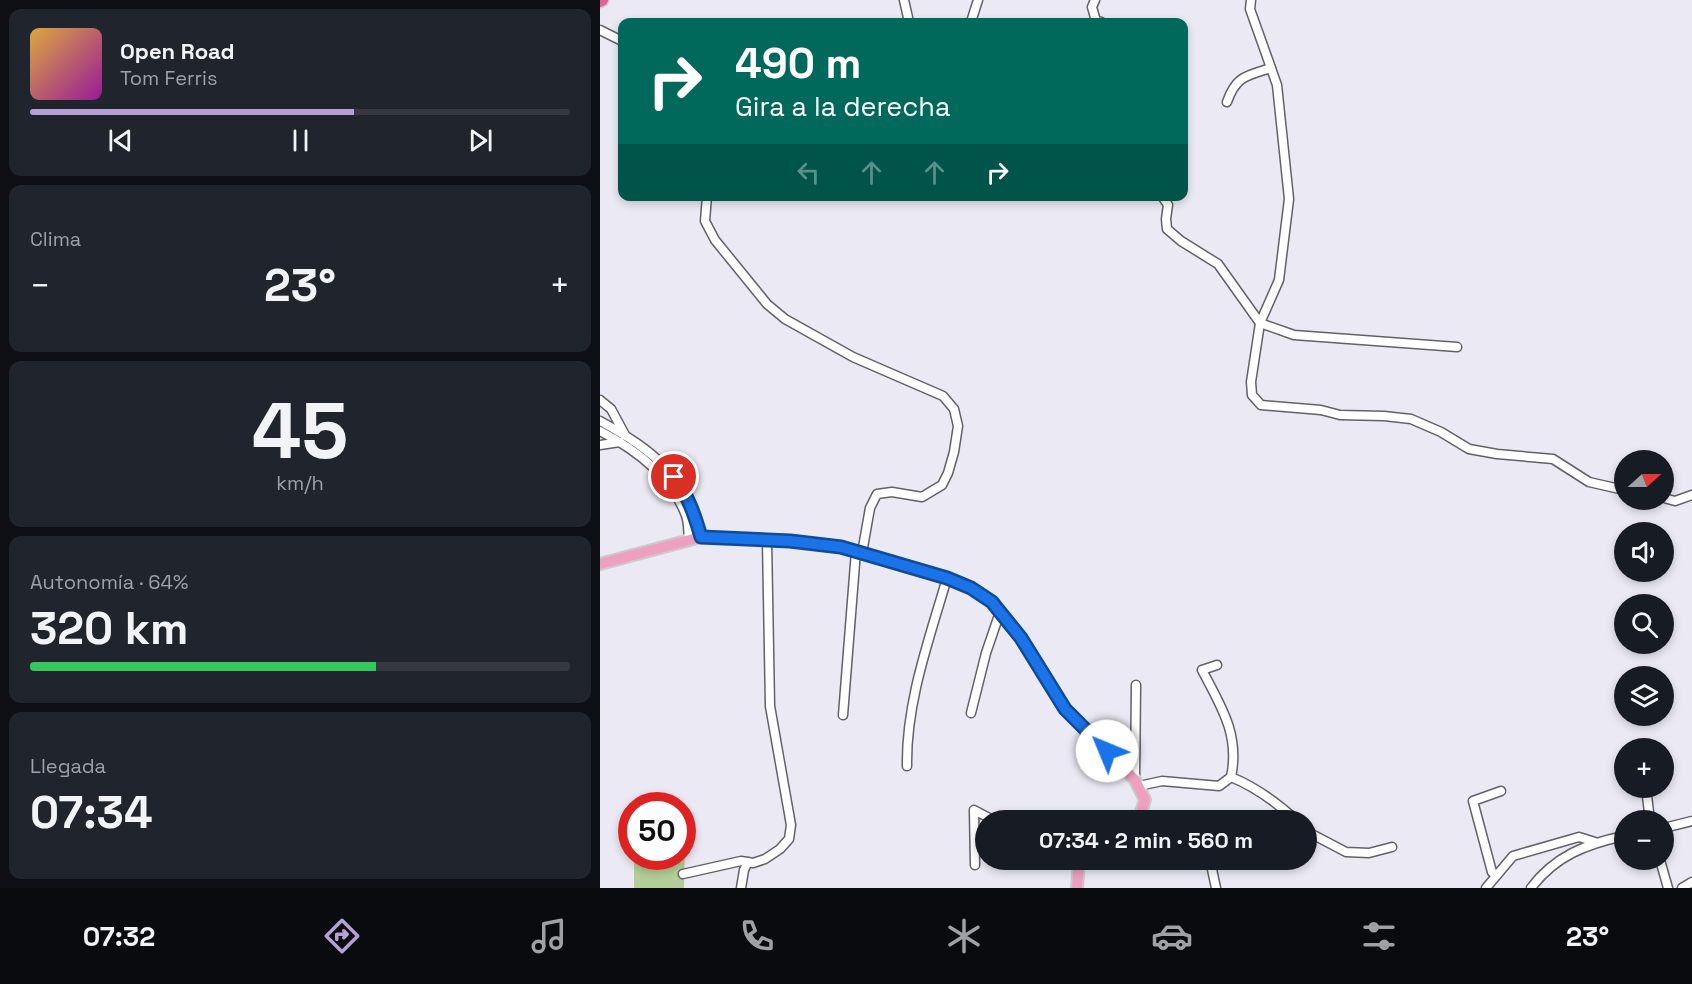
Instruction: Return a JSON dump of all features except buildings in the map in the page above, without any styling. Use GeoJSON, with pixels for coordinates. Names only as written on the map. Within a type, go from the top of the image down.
{"type":"FeatureCollection","features":[{"type":"Feature","properties":{"kind":"main road"},"geometry":{"type":"LineString","coordinates":[[600,564],[701,537],[767,540],[841,547],[947,578],[971,588],[992,602],[1021,638],[1065,709],[1137,783],[1145,800],[1141,810]]}},
{"type":"Feature","properties":{"kind":"main road"},"geometry":{"type":"LineString","coordinates":[[1077,888],[1078,870]]}},
{"type":"Feature","properties":{"kind":"street"},"geometry":{"type":"LineString","coordinates":[[904,0],[908,18]]}},
{"type":"Feature","properties":{"kind":"street"},"geometry":{"type":"LineString","coordinates":[[972,18],[978,0]]}},
{"type":"Feature","properties":{"kind":"street"},"geometry":{"type":"LineString","coordinates":[[1095,0],[1092,7],[1096,18]]}},
{"type":"Feature","properties":{"kind":"street"},"geometry":{"type":"LineString","coordinates":[[1251,0],[1250,9],[1277,85],[1289,199],[1279,280],[1260,323],[1251,382],[1252,395],[1261,405],[1321,410],[1340,415],[1411,419],[1441,432],[1469,449],[1553,459],[1589,482],[1614,488]]}},
{"type":"Feature","properties":{"kind":"street"},"geometry":{"type":"LineString","coordinates":[[600,30],[618,39]]}},
{"type":"Feature","properties":{"kind":"street"},"geometry":{"type":"LineString","coordinates":[[1227,102],[1232,88],[1241,77],[1271,68]]}},
{"type":"Feature","properties":{"kind":"street"},"geometry":{"type":"LineString","coordinates":[[707,201],[705,221],[715,240],[767,304],[785,319],[853,357],[944,396],[954,409],[958,426],[948,474],[942,485],[922,497],[892,492],[877,494],[870,508],[859,552],[843,715]]}},
{"type":"Feature","properties":{"kind":"street"},"geometry":{"type":"LineString","coordinates":[[1165,201],[1168,205],[1167,229],[1181,241],[1218,264],[1260,323],[1294,334],[1456,346]]}},
{"type":"Feature","properties":{"kind":"street"},"geometry":{"type":"LineString","coordinates":[[600,400],[611,409],[623,438],[660,473],[675,492],[687,515],[689,540]]}},
{"type":"Feature","properties":{"kind":"street"},"geometry":{"type":"LineString","coordinates":[[600,421],[666,468],[682,487],[694,512],[701,537]]}},
{"type":"Feature","properties":{"kind":"street"},"geometry":{"type":"LineString","coordinates":[[600,431],[623,438]]}},
{"type":"Feature","properties":{"kind":"street"},"geometry":{"type":"LineString","coordinates":[[600,445],[623,438]]}},
{"type":"Feature","properties":{"kind":"street"},"geometry":{"type":"LineString","coordinates":[[1674,501],[1692,495]]}},
{"type":"Feature","properties":{"kind":"street"},"geometry":{"type":"LineString","coordinates":[[683,874],[741,861],[753,863],[765,859],[780,849],[789,839],[791,825],[770,706],[767,540]]}},
{"type":"Feature","properties":{"kind":"street"},"geometry":{"type":"LineString","coordinates":[[907,766],[907,743],[913,696],[947,578]]}},
{"type":"Feature","properties":{"kind":"street"},"geometry":{"type":"LineString","coordinates":[[971,713],[986,654],[1000,612]]}},
{"type":"Feature","properties":{"kind":"street"},"geometry":{"type":"LineString","coordinates":[[1136,685],[1137,783],[1162,781],[1219,786],[1231,777],[1234,760],[1226,715],[1202,670],[1217,665]]}},
{"type":"Feature","properties":{"kind":"street"},"geometry":{"type":"LineString","coordinates":[[1231,777],[1245,782],[1285,810]]}},
{"type":"Feature","properties":{"kind":"street"},"geometry":{"type":"LineString","coordinates":[[1496,875],[1492,872],[1473,801],[1502,791]]}},
{"type":"Feature","properties":{"kind":"street"},"geometry":{"type":"LineString","coordinates":[[1674,826],[1692,821]]}},
{"type":"Feature","properties":{"kind":"street"},"geometry":{"type":"LineString","coordinates":[[1317,837],[1347,852],[1369,853],[1392,847]]}},
{"type":"Feature","properties":{"kind":"street"},"geometry":{"type":"LineString","coordinates":[[1486,888],[1513,856],[1579,837],[1595,842]]}},
{"type":"Feature","properties":{"kind":"street"},"geometry":{"type":"LineString","coordinates":[[1531,888],[1562,859],[1578,849],[1614,838]]}},
{"type":"Feature","properties":{"kind":"street"},"geometry":{"type":"LineString","coordinates":[[741,888],[748,862]]}},
{"type":"Feature","properties":{"kind":"street"},"geometry":{"type":"LineString","coordinates":[[1212,870],[1216,888]]}},
{"type":"Feature","properties":{"kind":"street"},"geometry":{"type":"LineString","coordinates":[[1663,870],[1668,888]]}},
{"type":"Feature","properties":{"kind":"street"},"geometry":{"type":"LineString","coordinates":[[1682,888],[1692,882]]}},
{"type":"Feature","properties":{"kind":"green space"},"geometry":{"type":"Polygon","coordinates":[[[634,870],[684,870],[684,888],[634,888],[634,870]]]}},
{"type":"Feature","properties":{"kind":"route"},"geometry":{"type":"LineString","coordinates":[[674,477],[682,487],[694,512],[701,537],[790,541],[841,547],[947,578],[971,588],[992,602],[1021,638],[1065,709],[1107,751]]}}]}
